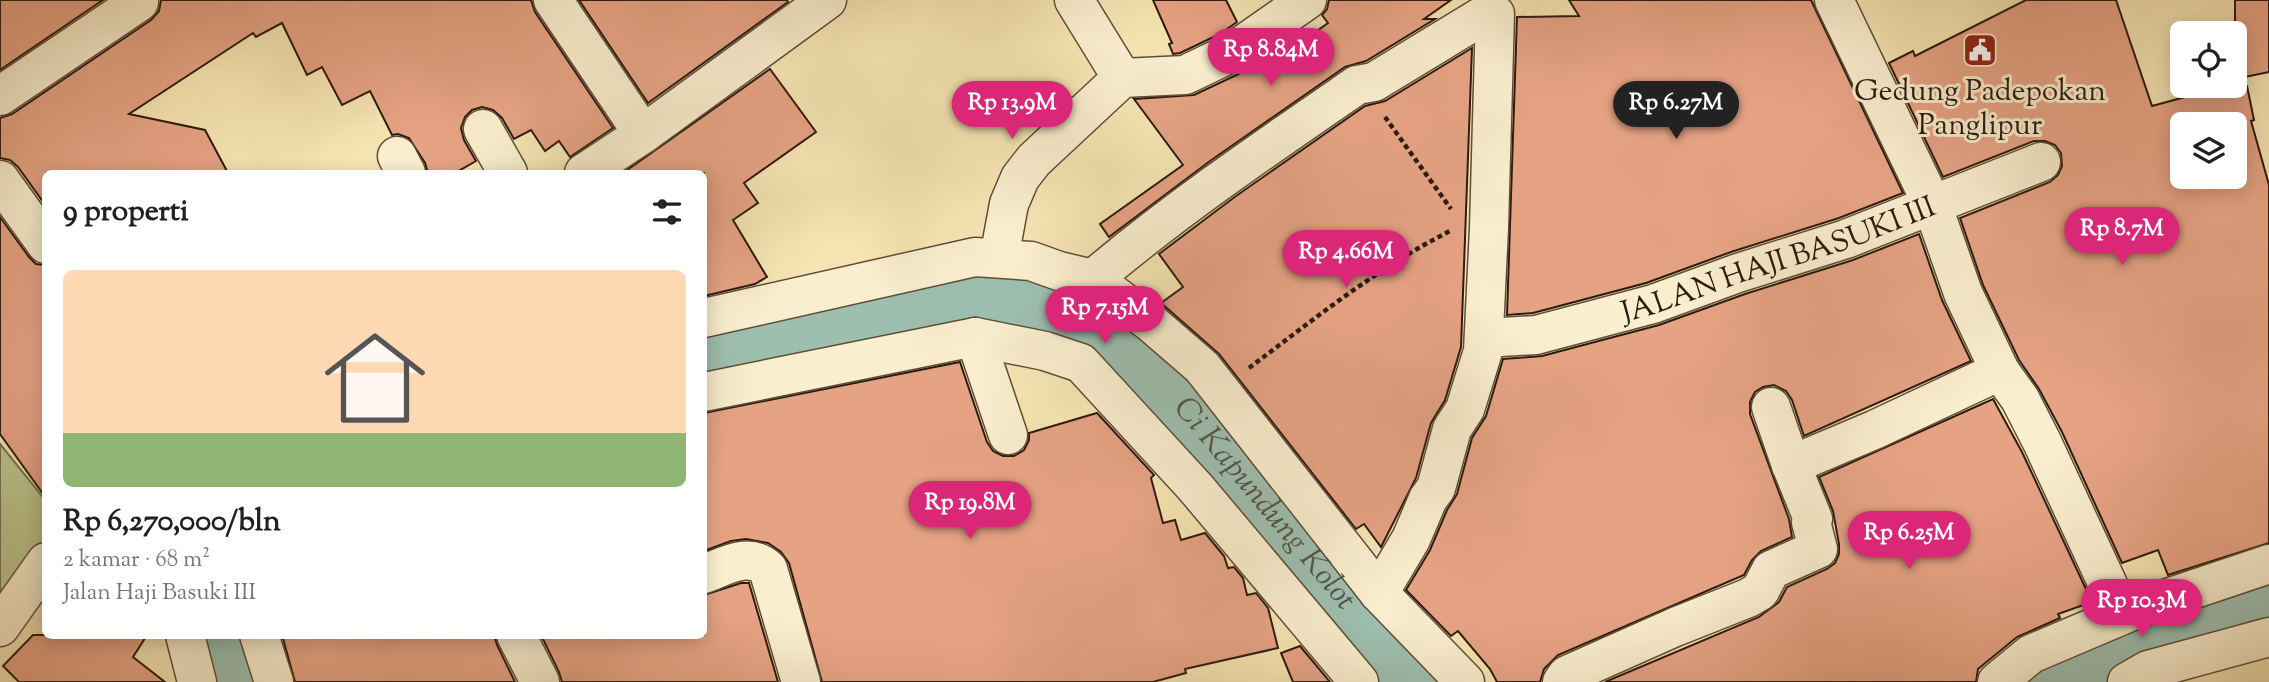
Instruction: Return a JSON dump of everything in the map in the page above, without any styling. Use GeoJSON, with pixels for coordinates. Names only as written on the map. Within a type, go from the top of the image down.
{"type":"FeatureCollection","features":[{"type":"Feature","properties":{"kind":"street"},"geometry":{"type":"LineString","coordinates":[[553,0],[643,134]]}},
{"type":"Feature","properties":{"kind":"street"},"geometry":{"type":"LineString","coordinates":[[589,170],[643,134],[827,0]]}},
{"type":"Feature","properties":{"kind":"street"},"geometry":{"type":"LineString","coordinates":[[1073,0],[1122,79]]}},
{"type":"Feature","properties":{"kind":"street"},"geometry":{"type":"LineString","coordinates":[[999,258],[1009,204],[1020,178],[1034,160],[1122,79],[1185,75],[1231,53],[1307,0]]}},
{"type":"Feature","properties":{"kind":"street","name":"JALAN HAJI BASUKI III"},"geometry":{"type":"LineString","coordinates":[[1484,338],[1536,335],[1653,304],[1738,272],[1846,239],[1933,204],[1834,0]]}},
{"type":"Feature","properties":{"kind":"street"},"geometry":{"type":"LineString","coordinates":[[0,96],[139,2]]}},
{"type":"Feature","properties":{"kind":"street"},"geometry":{"type":"LineString","coordinates":[[1093,279],[1139,240],[1243,164],[1362,84],[1374,82],[1489,12],[1495,14],[1483,351],[1465,409],[1452,429],[1436,488],[1428,499],[1411,539],[1379,593]]}},
{"type":"Feature","properties":{"kind":"street"},"geometry":{"type":"LineString","coordinates":[[483,129],[506,170]]}},
{"type":"Feature","properties":{"kind":"street"},"geometry":{"type":"LineString","coordinates":[[2041,162],[1933,204],[1963,293],[2000,371],[2020,399],[2042,442],[2122,615]]}},
{"type":"Feature","properties":{"kind":"street"},"geometry":{"type":"LineString","coordinates":[[0,180],[42,238]]}},
{"type":"Feature","properties":{"kind":"street"},"geometry":{"type":"LineString","coordinates":[[707,317],[975,257],[1031,261],[1093,279],[1202,367],[1379,593],[1465,682]]}},
{"type":"Feature","properties":{"kind":"street"},"geometry":{"type":"LineString","coordinates":[[975,337],[1008,435]]}},
{"type":"Feature","properties":{"kind":"street"},"geometry":{"type":"LineString","coordinates":[[707,391],[975,337],[1045,351],[1081,363],[1195,487],[1359,682]]}},
{"type":"Feature","properties":{"kind":"street"},"geometry":{"type":"LineString","coordinates":[[1791,465],[2000,371]]}},
{"type":"Feature","properties":{"kind":"street"},"geometry":{"type":"LineString","coordinates":[[1562,682],[1567,675],[1760,592],[1771,570],[1818,549],[1811,523],[1813,519],[1771,407]]}},
{"type":"Feature","properties":{"kind":"street"},"geometry":{"type":"LineString","coordinates":[[707,573],[746,559],[758,561],[768,569],[801,682]]}},
{"type":"Feature","properties":{"kind":"street"},"geometry":{"type":"LineString","coordinates":[[1997,682],[2031,654],[2122,615],[2269,564]]}},
{"type":"Feature","properties":{"kind":"street"},"geometry":{"type":"LineString","coordinates":[[0,627],[42,568]]}},
{"type":"Feature","properties":{"kind":"street"},"geometry":{"type":"LineString","coordinates":[[2127,682],[2148,670],[2269,636]]}},
{"type":"Feature","properties":{"kind":"street"},"geometry":{"type":"LineString","coordinates":[[186,639],[197,682]]}},
{"type":"Feature","properties":{"kind":"street"},"geometry":{"type":"LineString","coordinates":[[260,639],[274,682]]}},
{"type":"Feature","properties":{"kind":"street"},"geometry":{"type":"LineString","coordinates":[[518,639],[540,682]]}},
{"type":"Feature","properties":{"kind":"path"},"geometry":{"type":"LineString","coordinates":[[1362,84],[1455,213]]}},
{"type":"Feature","properties":{"kind":"path"},"geometry":{"type":"LineString","coordinates":[[1220,390],[1380,273],[1458,228]]}},
{"type":"Feature","properties":{"kind":"green space"},"geometry":{"type":"Polygon","coordinates":[[[0,444],[42,496],[42,551],[0,607],[0,444]]]}},
{"type":"Feature","properties":{"kind":"building"},"geometry":{"type":"Polygon","coordinates":[[[0,0],[103,0],[0,70],[0,0]]]}},
{"type":"Feature","properties":{"kind":"building"},"geometry":{"type":"Polygon","coordinates":[[[161,0],[531,0],[535,12],[613,128],[570,157],[559,141],[545,151],[531,130],[514,139],[502,118],[493,110],[482,107],[472,110],[465,117],[461,128],[464,140],[476,161],[460,170],[427,170],[409,138],[392,135],[370,91],[342,105],[322,67],[307,75],[282,23],[256,37],[253,33],[129,114],[205,130],[226,170],[42,170],[42,200],[18,167],[10,160],[0,158],[0,118],[12,114],[151,20],[159,11],[161,0]]]}},
{"type":"Feature","properties":{"kind":"building"},"geometry":{"type":"Polygon","coordinates":[[[579,0],[787,0],[788,2],[648,103],[579,0]]]}},
{"type":"Feature","properties":{"kind":"building"},"geometry":{"type":"Polygon","coordinates":[[[1153,0],[1226,0],[1237,22],[1220,34],[1173,54],[1169,44],[1172,43],[1153,0]]]}},
{"type":"Feature","properties":{"kind":"building"},"geometry":{"type":"Polygon","coordinates":[[[1329,0],[1451,0],[1424,19],[1435,19],[1366,61],[1345,67],[1210,161],[1109,237],[1100,224],[1183,165],[1134,99],[1194,95],[1241,73],[1257,62],[1261,70],[1328,23],[1322,15],[1329,0]]]}},
{"type":"Feature","properties":{"kind":"building"},"geometry":{"type":"Polygon","coordinates":[[[1569,0],[1811,0],[1903,193],[1839,218],[1731,252],[1646,283],[1533,313],[1507,315],[1517,17],[1579,16],[1569,0]]]}},
{"type":"Feature","properties":{"kind":"building"},"geometry":{"type":"Polygon","coordinates":[[[2026,0],[2116,0],[2152,106],[2181,98],[2247,98],[2247,86],[2254,120],[2251,121],[2269,185],[2269,543],[2168,575],[2158,550],[2122,563],[2062,432],[2039,389],[2019,360],[1983,285],[1960,218],[2050,182],[2058,175],[2062,166],[2061,153],[2055,145],[2034,141],[1943,177],[1889,63],[1913,51],[1915,56],[2026,0]]]}},
{"type":"Feature","properties":{"kind":"building"},"geometry":{"type":"Polygon","coordinates":[[[2235,0],[2269,0],[2269,72],[2247,77],[2247,21],[2235,21],[2235,0]]]}},
{"type":"Feature","properties":{"kind":"building"},"geometry":{"type":"Polygon","coordinates":[[[1472,48],[1461,347],[1445,400],[1431,423],[1416,478],[1381,547],[1364,524],[1356,529],[1219,354],[1161,303],[1183,287],[1159,254],[1236,196],[1365,106],[1385,101],[1472,48]]]}},
{"type":"Feature","properties":{"kind":"building"},"geometry":{"type":"Polygon","coordinates":[[[770,69],[816,132],[744,183],[758,203],[733,220],[767,277],[755,284],[707,295],[707,170],[627,170],[770,69]]]}},
{"type":"Feature","properties":{"kind":"building"},"geometry":{"type":"Polygon","coordinates":[[[0,217],[29,257],[36,264],[42,265],[42,492],[0,434],[0,217]]]}},
{"type":"Feature","properties":{"kind":"building"},"geometry":{"type":"Polygon","coordinates":[[[1919,234],[1942,300],[1971,361],[1804,436],[1792,400],[1786,391],[1774,385],[1755,392],[1750,402],[1750,414],[1789,519],[1792,537],[1761,551],[1752,560],[1744,575],[1558,655],[1544,669],[1540,682],[1497,682],[1490,669],[1458,631],[1451,636],[1406,590],[1430,550],[1457,494],[1472,438],[1486,416],[1503,359],[1542,356],[1659,325],[1853,260],[1919,234]]]}},
{"type":"Feature","properties":{"kind":"building"},"geometry":{"type":"Polygon","coordinates":[[[960,362],[987,442],[993,451],[1003,456],[1014,456],[1024,450],[1029,433],[1097,413],[1154,475],[1151,478],[1163,523],[1175,520],[1181,540],[1205,533],[1224,556],[1228,568],[1234,567],[1243,578],[1247,595],[1256,593],[1268,608],[1278,648],[1185,669],[1186,673],[1153,682],[822,682],[789,563],[781,552],[768,543],[746,539],[731,541],[707,550],[707,412],[960,362]]]}},
{"type":"Feature","properties":{"kind":"building"},"geometry":{"type":"Polygon","coordinates":[[[1993,399],[2022,452],[2092,602],[2058,614],[2060,618],[2017,637],[1978,669],[1976,682],[1605,682],[1759,617],[1779,602],[1787,587],[1827,569],[1835,563],[1839,544],[1833,511],[1819,477],[1993,399]]]}},
{"type":"Feature","properties":{"kind":"building"},"geometry":{"type":"Polygon","coordinates":[[[749,583],[778,682],[562,682],[543,639],[707,639],[707,594],[749,583]]]}},
{"type":"Feature","properties":{"kind":"building"},"geometry":{"type":"Polygon","coordinates":[[[33,635],[42,635],[42,639],[144,639],[133,657],[165,682],[19,682],[3,666],[33,635]]]}},
{"type":"Feature","properties":{"kind":"building"},"geometry":{"type":"Polygon","coordinates":[[[283,639],[495,639],[515,682],[295,682],[283,639]]]}},
{"type":"Feature","properties":{"kind":"building"},"geometry":{"type":"Polygon","coordinates":[[[1300,646],[1330,682],[1293,682],[1281,653],[1300,646]]]}},
{"type":"Feature","properties":{"kind":"waterway","name":"Ci Kapundung Kolot"},"geometry":{"type":"LineString","coordinates":[[707,355],[994,292],[1077,309],[1152,365],[1416,682]]}},
{"type":"Feature","properties":{"kind":"waterway","name":"Ci Kapundung Kolot"},"geometry":{"type":"LineString","coordinates":[[2063,682],[2086,666],[2111,654],[2269,607]]}},
{"type":"Feature","properties":{"kind":"waterway","name":"Ci Kapundung Kolot"},"geometry":{"type":"LineString","coordinates":[[228,639],[246,682]]}},
{"type":"Feature","properties":{"kind":"place","name":"Gedung Padepokan Panglipur"},"geometry":{"type":"Point","coordinates":[1980,50]}}]}
